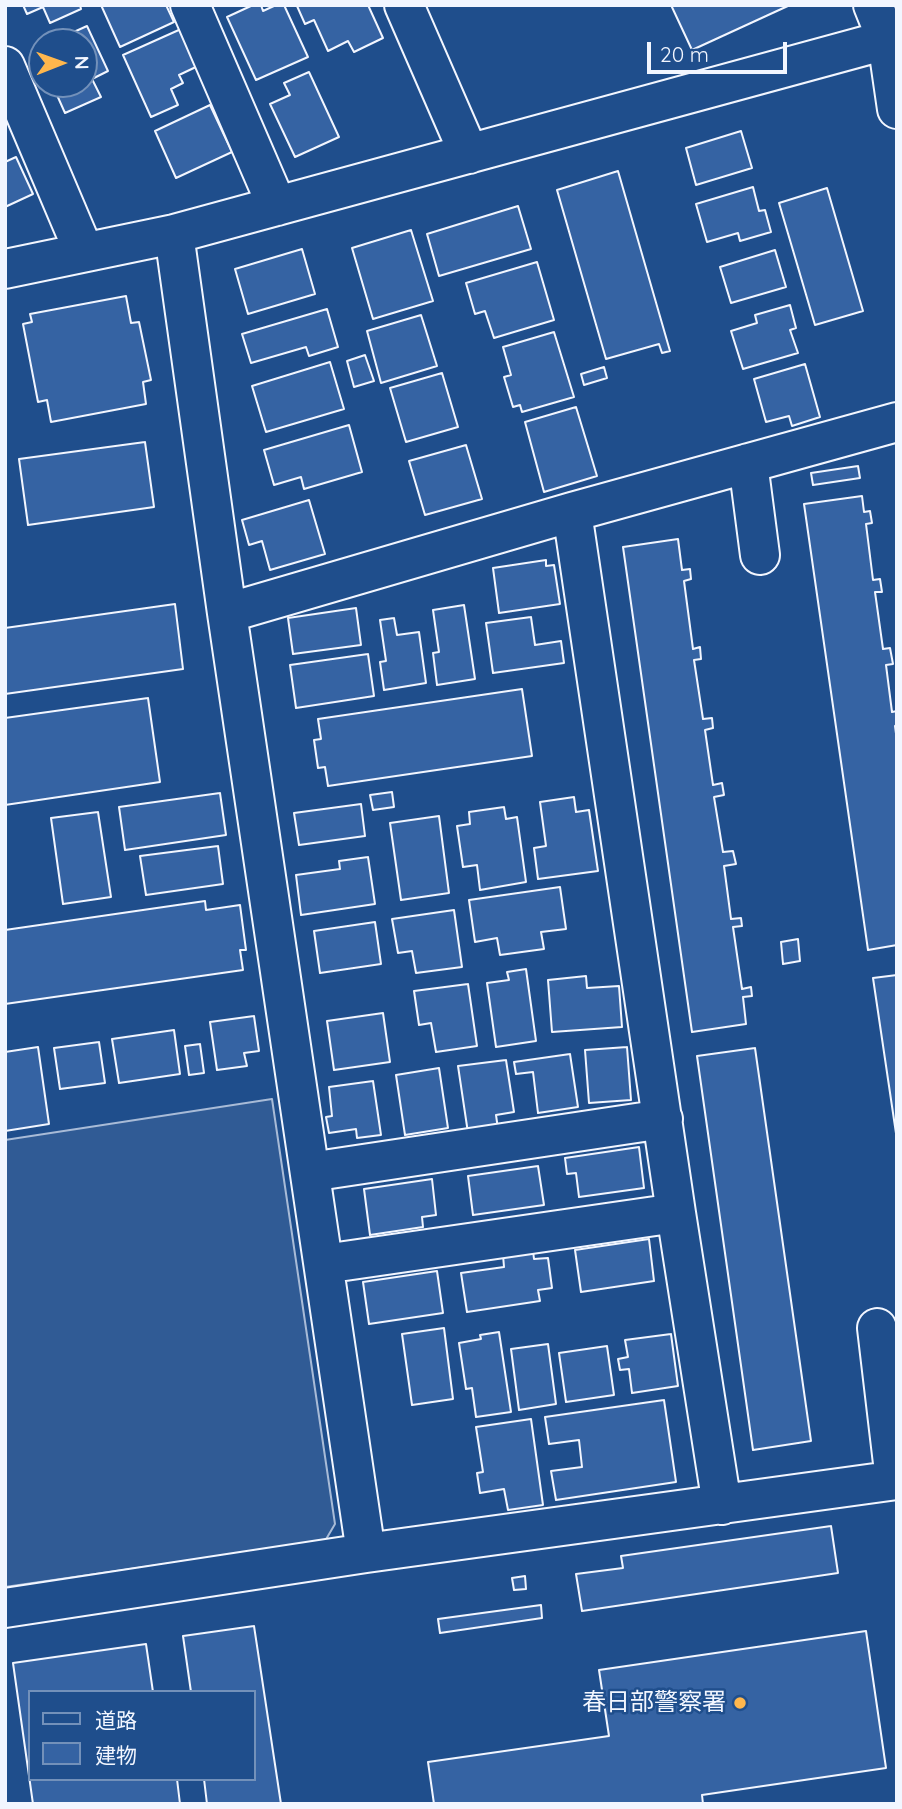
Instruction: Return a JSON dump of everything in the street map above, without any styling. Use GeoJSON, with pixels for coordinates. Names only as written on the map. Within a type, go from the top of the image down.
{"type":"FeatureCollection","features":[{"type":"Feature","properties":{"kind":"street"},"geometry":{"type":"LineString","coordinates":[[190,5],[277,206]]}},
{"type":"Feature","properties":{"kind":"street"},"geometry":{"type":"LineString","coordinates":[[404,5],[469,154]]}},
{"type":"Feature","properties":{"kind":"street"},"geometry":{"type":"LineString","coordinates":[[5,269],[174,234],[469,154],[885,27],[897,109]]}},
{"type":"Feature","properties":{"kind":"street"},"geometry":{"type":"LineString","coordinates":[[5,66],[84,253]]}},
{"type":"Feature","properties":{"kind":"street"},"geometry":{"type":"LineString","coordinates":[[174,234],[227,613],[366,1553]]}},
{"type":"Feature","properties":{"kind":"street"},"geometry":{"type":"LineString","coordinates":[[227,613],[572,512],[897,422]]}},
{"type":"Feature","properties":{"kind":"street"},"geometry":{"type":"LineString","coordinates":[[748,463],[760,555]]}},
{"type":"Feature","properties":{"kind":"street"},"geometry":{"type":"LineString","coordinates":[[572,512],[722,1505]]}},
{"type":"Feature","properties":{"kind":"street"},"geometry":{"type":"LineString","coordinates":[[310,1172],[663,1119]]}},
{"type":"Feature","properties":{"kind":"street"},"geometry":{"type":"LineString","coordinates":[[324,1264],[676,1213]]}},
{"type":"Feature","properties":{"kind":"street"},"geometry":{"type":"LineString","coordinates":[[5,1608],[366,1553],[896,1480],[877,1328]]}},
{"type":"Feature","properties":{"kind":"shaded area"},"geometry":{"type":"Polygon","coordinates":[[[272,1099],[335,1524],[325,1541],[5,1587],[5,1140],[272,1099]]]}},
{"type":"Feature","properties":{"kind":"building"},"geometry":{"type":"Polygon","coordinates":[[[23,5],[80,5],[81,9],[50,23],[43,7],[27,14],[23,5]]]}},
{"type":"Feature","properties":{"kind":"building"},"geometry":{"type":"Polygon","coordinates":[[[101,5],[166,5],[174,22],[120,47],[101,5]]]}},
{"type":"Feature","properties":{"kind":"building"},"geometry":{"type":"Polygon","coordinates":[[[253,5],[261,5],[263,11],[276,5],[284,5],[308,57],[256,80],[227,17],[253,5]]]}},
{"type":"Feature","properties":{"kind":"building"},"geometry":{"type":"Polygon","coordinates":[[[368,5],[383,38],[354,52],[348,41],[328,51],[314,20],[305,24],[297,6],[368,5]]]}},
{"type":"Feature","properties":{"kind":"building"},"geometry":{"type":"Polygon","coordinates":[[[671,5],[790,5],[692,50],[671,5]]]}},
{"type":"Feature","properties":{"kind":"building"},"geometry":{"type":"Polygon","coordinates":[[[181,29],[198,66],[179,75],[183,83],[171,89],[178,105],[151,117],[123,55],[181,29]]]}},
{"type":"Feature","properties":{"kind":"building"},"geometry":{"type":"Polygon","coordinates":[[[98,50],[108,71],[98,76],[98,50]]]}},
{"type":"Feature","properties":{"kind":"building"},"geometry":{"type":"Polygon","coordinates":[[[309,72],[339,137],[295,157],[270,104],[290,95],[284,83],[309,72]]]}},
{"type":"Feature","properties":{"kind":"building"},"geometry":{"type":"Polygon","coordinates":[[[98,91],[101,97],[65,113],[58,98],[98,98],[98,91]]]}},
{"type":"Feature","properties":{"kind":"building"},"geometry":{"type":"Polygon","coordinates":[[[210,105],[232,152],[176,178],[155,131],[210,105]]]}},
{"type":"Feature","properties":{"kind":"building"},"geometry":{"type":"Polygon","coordinates":[[[741,131],[752,168],[696,185],[686,148],[741,131]]]}},
{"type":"Feature","properties":{"kind":"building"},"geometry":{"type":"Polygon","coordinates":[[[16,157],[33,194],[5,207],[5,162],[16,157]]]}},
{"type":"Feature","properties":{"kind":"building"},"geometry":{"type":"Polygon","coordinates":[[[618,171],[670,351],[662,353],[659,344],[606,359],[557,190],[618,171]]]}},
{"type":"Feature","properties":{"kind":"building"},"geometry":{"type":"Polygon","coordinates":[[[753,187],[759,211],[765,210],[771,232],[740,241],[738,233],[707,242],[696,204],[753,187]]]}},
{"type":"Feature","properties":{"kind":"building"},"geometry":{"type":"Polygon","coordinates":[[[827,188],[863,311],[815,325],[779,203],[827,188]]]}},
{"type":"Feature","properties":{"kind":"building"},"geometry":{"type":"Polygon","coordinates":[[[518,206],[531,249],[439,276],[427,234],[518,206]]]}},
{"type":"Feature","properties":{"kind":"building"},"geometry":{"type":"Polygon","coordinates":[[[411,230],[433,301],[373,319],[352,248],[411,230]]]}},
{"type":"Feature","properties":{"kind":"building"},"geometry":{"type":"Polygon","coordinates":[[[302,249],[315,294],[248,314],[235,269],[302,249]]]}},
{"type":"Feature","properties":{"kind":"building"},"geometry":{"type":"Polygon","coordinates":[[[775,250],[786,287],[731,303],[720,267],[775,250]]]}},
{"type":"Feature","properties":{"kind":"building"},"geometry":{"type":"Polygon","coordinates":[[[537,262],[554,320],[494,338],[485,311],[475,314],[466,283],[537,262]]]}},
{"type":"Feature","properties":{"kind":"building"},"geometry":{"type":"Polygon","coordinates":[[[126,296],[131,323],[139,322],[151,380],[143,382],[146,404],[51,422],[47,400],[38,402],[23,324],[32,322],[30,314],[126,296]]]}},
{"type":"Feature","properties":{"kind":"building"},"geometry":{"type":"Polygon","coordinates":[[[790,305],[796,328],[790,330],[798,353],[743,369],[731,331],[757,323],[755,315],[790,305]]]}},
{"type":"Feature","properties":{"kind":"building"},"geometry":{"type":"Polygon","coordinates":[[[327,309],[338,347],[309,356],[306,347],[251,363],[242,334],[327,309]]]}},
{"type":"Feature","properties":{"kind":"building"},"geometry":{"type":"Polygon","coordinates":[[[421,315],[437,366],[381,383],[367,331],[421,315]]]}},
{"type":"Feature","properties":{"kind":"building"},"geometry":{"type":"Polygon","coordinates":[[[554,332],[574,397],[522,412],[520,405],[513,407],[504,377],[511,375],[503,347],[554,332]]]}},
{"type":"Feature","properties":{"kind":"building"},"geometry":{"type":"Polygon","coordinates":[[[365,355],[374,381],[354,387],[347,361],[365,355]]]}},
{"type":"Feature","properties":{"kind":"building"},"geometry":{"type":"Polygon","coordinates":[[[330,362],[344,409],[266,432],[252,386],[330,362]]]}},
{"type":"Feature","properties":{"kind":"building"},"geometry":{"type":"Polygon","coordinates":[[[805,364],[820,417],[792,426],[789,416],[766,422],[754,379],[805,364]]]}},
{"type":"Feature","properties":{"kind":"building"},"geometry":{"type":"Polygon","coordinates":[[[604,367],[607,378],[584,385],[581,374],[604,367]]]}},
{"type":"Feature","properties":{"kind":"building"},"geometry":{"type":"Polygon","coordinates":[[[442,373],[458,427],[406,442],[390,388],[442,373]]]}},
{"type":"Feature","properties":{"kind":"building"},"geometry":{"type":"Polygon","coordinates":[[[576,407],[597,476],[544,492],[525,422],[576,407]]]}},
{"type":"Feature","properties":{"kind":"building"},"geometry":{"type":"Polygon","coordinates":[[[349,425],[362,472],[304,489],[301,477],[274,485],[264,450],[349,425]]]}},
{"type":"Feature","properties":{"kind":"building"},"geometry":{"type":"Polygon","coordinates":[[[145,442],[154,507],[28,525],[19,459],[145,442]]]}},
{"type":"Feature","properties":{"kind":"building"},"geometry":{"type":"Polygon","coordinates":[[[466,445],[482,499],[425,515],[409,461],[466,445]]]}},
{"type":"Feature","properties":{"kind":"building"},"geometry":{"type":"Polygon","coordinates":[[[858,466],[860,478],[813,485],[811,473],[858,466]]]}},
{"type":"Feature","properties":{"kind":"building"},"geometry":{"type":"Polygon","coordinates":[[[862,496],[864,512],[870,511],[872,523],[866,524],[873,580],[880,579],[882,592],[875,592],[883,649],[890,648],[893,664],[886,665],[892,712],[897,711],[897,945],[868,950],[804,504],[862,496]]]}},
{"type":"Feature","properties":{"kind":"building"},"geometry":{"type":"Polygon","coordinates":[[[309,500],[325,554],[270,570],[262,541],[249,545],[242,520],[309,500]]]}},
{"type":"Feature","properties":{"kind":"building"},"geometry":{"type":"Polygon","coordinates":[[[678,539],[682,570],[690,569],[691,579],[684,581],[693,649],[700,647],[701,659],[694,660],[703,719],[712,718],[713,728],[705,730],[713,785],[722,783],[724,795],[714,797],[723,852],[733,851],[736,864],[724,866],[731,919],[741,918],[742,926],[733,927],[742,989],[751,987],[752,996],[743,997],[746,1024],[692,1032],[623,547],[678,539]]]}},
{"type":"Feature","properties":{"kind":"building"},"geometry":{"type":"Polygon","coordinates":[[[546,560],[546,566],[554,565],[560,604],[499,613],[493,568],[546,560]]]}},
{"type":"Feature","properties":{"kind":"building"},"geometry":{"type":"Polygon","coordinates":[[[175,604],[183,669],[5,694],[5,628],[175,604]]]}},
{"type":"Feature","properties":{"kind":"building"},"geometry":{"type":"Polygon","coordinates":[[[464,605],[475,679],[437,685],[433,653],[439,652],[433,610],[464,605]]]}},
{"type":"Feature","properties":{"kind":"building"},"geometry":{"type":"Polygon","coordinates":[[[356,608],[361,645],[293,654],[288,618],[356,608]]]}},
{"type":"Feature","properties":{"kind":"building"},"geometry":{"type":"Polygon","coordinates":[[[531,617],[535,645],[561,641],[564,663],[493,673],[486,623],[531,617]]]}},
{"type":"Feature","properties":{"kind":"building"},"geometry":{"type":"Polygon","coordinates":[[[394,618],[397,635],[419,632],[426,683],[384,690],[380,662],[386,661],[380,620],[394,618]]]}},
{"type":"Feature","properties":{"kind":"building"},"geometry":{"type":"Polygon","coordinates":[[[368,654],[374,696],[296,708],[290,665],[368,654]]]}},
{"type":"Feature","properties":{"kind":"building"},"geometry":{"type":"Polygon","coordinates":[[[522,689],[532,756],[328,786],[325,767],[318,768],[314,740],[321,739],[318,719],[522,689]]]}},
{"type":"Feature","properties":{"kind":"building"},"geometry":{"type":"Polygon","coordinates":[[[148,698],[160,782],[5,805],[5,718],[148,698]]]}},
{"type":"Feature","properties":{"kind":"building"},"geometry":{"type":"Polygon","coordinates":[[[392,792],[394,807],[373,810],[370,795],[392,792]]]}},
{"type":"Feature","properties":{"kind":"building"},"geometry":{"type":"Polygon","coordinates":[[[220,793],[226,835],[125,850],[119,807],[220,793]]]}},
{"type":"Feature","properties":{"kind":"building"},"geometry":{"type":"Polygon","coordinates":[[[574,797],[576,812],[589,810],[598,871],[538,879],[534,848],[546,846],[540,802],[574,797]]]}},
{"type":"Feature","properties":{"kind":"building"},"geometry":{"type":"Polygon","coordinates":[[[361,804],[365,836],[299,845],[294,813],[361,804]]]}},
{"type":"Feature","properties":{"kind":"building"},"geometry":{"type":"Polygon","coordinates":[[[504,807],[506,819],[517,817],[526,882],[480,890],[477,865],[463,867],[457,826],[470,824],[469,812],[504,807]]]}},
{"type":"Feature","properties":{"kind":"building"},"geometry":{"type":"Polygon","coordinates":[[[98,812],[111,897],[63,904],[51,818],[98,812]]]}},
{"type":"Feature","properties":{"kind":"building"},"geometry":{"type":"Polygon","coordinates":[[[439,816],[449,893],[401,900],[390,823],[439,816]]]}},
{"type":"Feature","properties":{"kind":"building"},"geometry":{"type":"Polygon","coordinates":[[[218,846],[223,884],[146,895],[140,856],[218,846]]]}},
{"type":"Feature","properties":{"kind":"building"},"geometry":{"type":"Polygon","coordinates":[[[368,857],[375,904],[301,915],[296,875],[340,869],[339,861],[368,857]]]}},
{"type":"Feature","properties":{"kind":"building"},"geometry":{"type":"Polygon","coordinates":[[[560,887],[566,929],[541,932],[544,949],[500,955],[497,938],[475,942],[469,900],[560,887]]]}},
{"type":"Feature","properties":{"kind":"building"},"geometry":{"type":"Polygon","coordinates":[[[205,901],[206,910],[240,905],[246,950],[240,950],[243,970],[5,1004],[5,930],[205,901]]]}},
{"type":"Feature","properties":{"kind":"building"},"geometry":{"type":"Polygon","coordinates":[[[454,910],[462,967],[416,973],[412,951],[398,953],[392,919],[454,910]]]}},
{"type":"Feature","properties":{"kind":"building"},"geometry":{"type":"Polygon","coordinates":[[[375,922],[381,964],[320,973],[314,931],[375,922]]]}},
{"type":"Feature","properties":{"kind":"building"},"geometry":{"type":"Polygon","coordinates":[[[798,939],[800,961],[783,964],[781,942],[798,939]]]}},
{"type":"Feature","properties":{"kind":"building"},"geometry":{"type":"Polygon","coordinates":[[[526,969],[536,1041],[496,1047],[487,983],[509,980],[507,972],[526,969]]]}},
{"type":"Feature","properties":{"kind":"building"},"geometry":{"type":"Polygon","coordinates":[[[897,975],[897,1140],[873,978],[897,975]]]}},
{"type":"Feature","properties":{"kind":"building"},"geometry":{"type":"Polygon","coordinates":[[[586,976],[587,988],[619,986],[622,1027],[552,1032],[548,980],[586,976]]]}},
{"type":"Feature","properties":{"kind":"building"},"geometry":{"type":"Polygon","coordinates":[[[468,984],[477,1046],[436,1052],[431,1023],[419,1025],[414,991],[468,984]]]}},
{"type":"Feature","properties":{"kind":"building"},"geometry":{"type":"Polygon","coordinates":[[[383,1013],[390,1062],[334,1070],[327,1021],[383,1013]]]}},
{"type":"Feature","properties":{"kind":"building"},"geometry":{"type":"Polygon","coordinates":[[[254,1016],[259,1051],[244,1053],[247,1066],[217,1070],[210,1022],[254,1016]]]}},
{"type":"Feature","properties":{"kind":"building"},"geometry":{"type":"Polygon","coordinates":[[[174,1030],[180,1074],[119,1083],[112,1039],[174,1030]]]}},
{"type":"Feature","properties":{"kind":"building"},"geometry":{"type":"Polygon","coordinates":[[[99,1042],[105,1083],[60,1089],[54,1048],[99,1042]]]}},
{"type":"Feature","properties":{"kind":"building"},"geometry":{"type":"Polygon","coordinates":[[[200,1044],[204,1073],[189,1075],[185,1046],[200,1044]]]}},
{"type":"Feature","properties":{"kind":"building"},"geometry":{"type":"Polygon","coordinates":[[[38,1047],[49,1124],[5,1131],[5,1052],[38,1047]]]}},
{"type":"Feature","properties":{"kind":"building"},"geometry":{"type":"Polygon","coordinates":[[[627,1047],[631,1100],[589,1103],[585,1050],[627,1047]]]}},
{"type":"Feature","properties":{"kind":"building"},"geometry":{"type":"Polygon","coordinates":[[[755,1048],[811,1441],[753,1450],[697,1056],[755,1048]]]}},
{"type":"Feature","properties":{"kind":"building"},"geometry":{"type":"Polygon","coordinates":[[[570,1054],[578,1107],[538,1113],[533,1072],[516,1074],[514,1062],[570,1054]]]}},
{"type":"Feature","properties":{"kind":"building"},"geometry":{"type":"Polygon","coordinates":[[[506,1060],[514,1112],[496,1115],[498,1129],[468,1133],[458,1066],[506,1060]]]}},
{"type":"Feature","properties":{"kind":"building"},"geometry":{"type":"Polygon","coordinates":[[[439,1068],[448,1128],[405,1135],[396,1075],[439,1068]]]}},
{"type":"Feature","properties":{"kind":"building"},"geometry":{"type":"Polygon","coordinates":[[[373,1081],[381,1135],[357,1138],[356,1129],[329,1133],[326,1117],[332,1116],[329,1087],[373,1081]]]}},
{"type":"Feature","properties":{"kind":"building"},"geometry":{"type":"Polygon","coordinates":[[[639,1147],[644,1188],[579,1197],[576,1173],[567,1174],[565,1158],[639,1147]]]}},
{"type":"Feature","properties":{"kind":"building"},"geometry":{"type":"Polygon","coordinates":[[[538,1166],[544,1205],[473,1215],[468,1176],[538,1166]]]}},
{"type":"Feature","properties":{"kind":"building"},"geometry":{"type":"Polygon","coordinates":[[[432,1179],[436,1215],[422,1217],[423,1227],[370,1235],[364,1189],[432,1179]]]}},
{"type":"Feature","properties":{"kind":"building"},"geometry":{"type":"Polygon","coordinates":[[[649,1239],[654,1281],[581,1292],[575,1250],[649,1239]]]}},
{"type":"Feature","properties":{"kind":"building"},"geometry":{"type":"Polygon","coordinates":[[[533,1251],[534,1259],[548,1258],[552,1288],[538,1290],[540,1301],[467,1312],[461,1273],[504,1267],[503,1255],[533,1251]]]}},
{"type":"Feature","properties":{"kind":"building"},"geometry":{"type":"Polygon","coordinates":[[[437,1271],[443,1313],[369,1324],[363,1282],[437,1271]]]}},
{"type":"Feature","properties":{"kind":"building"},"geometry":{"type":"Polygon","coordinates":[[[444,1328],[453,1399],[412,1405],[402,1334],[444,1328]]]}},
{"type":"Feature","properties":{"kind":"building"},"geometry":{"type":"Polygon","coordinates":[[[499,1332],[511,1412],[476,1417],[472,1388],[466,1389],[459,1343],[481,1339],[480,1335],[499,1332]]]}},
{"type":"Feature","properties":{"kind":"building"},"geometry":{"type":"Polygon","coordinates":[[[671,1334],[678,1386],[632,1393],[629,1369],[620,1370],[618,1359],[628,1357],[625,1340],[671,1334]]]}},
{"type":"Feature","properties":{"kind":"building"},"geometry":{"type":"Polygon","coordinates":[[[548,1344],[556,1404],[519,1410],[511,1349],[548,1344]]]}},
{"type":"Feature","properties":{"kind":"building"},"geometry":{"type":"Polygon","coordinates":[[[607,1346],[614,1395],[566,1402],[559,1353],[607,1346]]]}},
{"type":"Feature","properties":{"kind":"building"},"geometry":{"type":"Polygon","coordinates":[[[664,1400],[676,1482],[556,1500],[551,1471],[582,1467],[579,1440],[549,1444],[545,1417],[664,1400]]]}},
{"type":"Feature","properties":{"kind":"building"},"geometry":{"type":"Polygon","coordinates":[[[531,1419],[543,1505],[508,1510],[504,1489],[480,1493],[477,1473],[483,1472],[476,1427],[531,1419]]]}},
{"type":"Feature","properties":{"kind":"building"},"geometry":{"type":"Polygon","coordinates":[[[831,1526],[838,1573],[582,1611],[576,1574],[623,1568],[621,1556],[831,1526]]]}},
{"type":"Feature","properties":{"kind":"building"},"geometry":{"type":"Polygon","coordinates":[[[525,1576],[526,1589],[514,1590],[512,1578],[525,1576]]]}},
{"type":"Feature","properties":{"kind":"building"},"geometry":{"type":"Polygon","coordinates":[[[541,1605],[542,1618],[440,1633],[438,1619],[541,1605]]]}},
{"type":"Feature","properties":{"kind":"building"},"geometry":{"type":"Polygon","coordinates":[[[254,1626],[281,1804],[207,1804],[204,1781],[256,1781],[256,1690],[191,1690],[183,1636],[254,1626]]]}},
{"type":"Feature","properties":{"kind":"building","name":"春日部警察署"},"geometry":{"type":"Polygon","coordinates":[[[866,1631],[886,1768],[702,1795],[703,1804],[434,1804],[428,1762],[609,1736],[599,1670],[866,1631]]]}},
{"type":"Feature","properties":{"kind":"building"},"geometry":{"type":"Polygon","coordinates":[[[146,1644],[153,1690],[28,1690],[28,1769],[13,1663],[146,1644]]]}},
{"type":"Feature","properties":{"kind":"building"},"geometry":{"type":"Polygon","coordinates":[[[30,1781],[177,1781],[180,1804],[33,1804],[30,1781]]]}},
{"type":"Feature","properties":{"kind":"place","name":"春日部警察署"},"geometry":{"type":"Point","coordinates":[740,1703]}}]}
